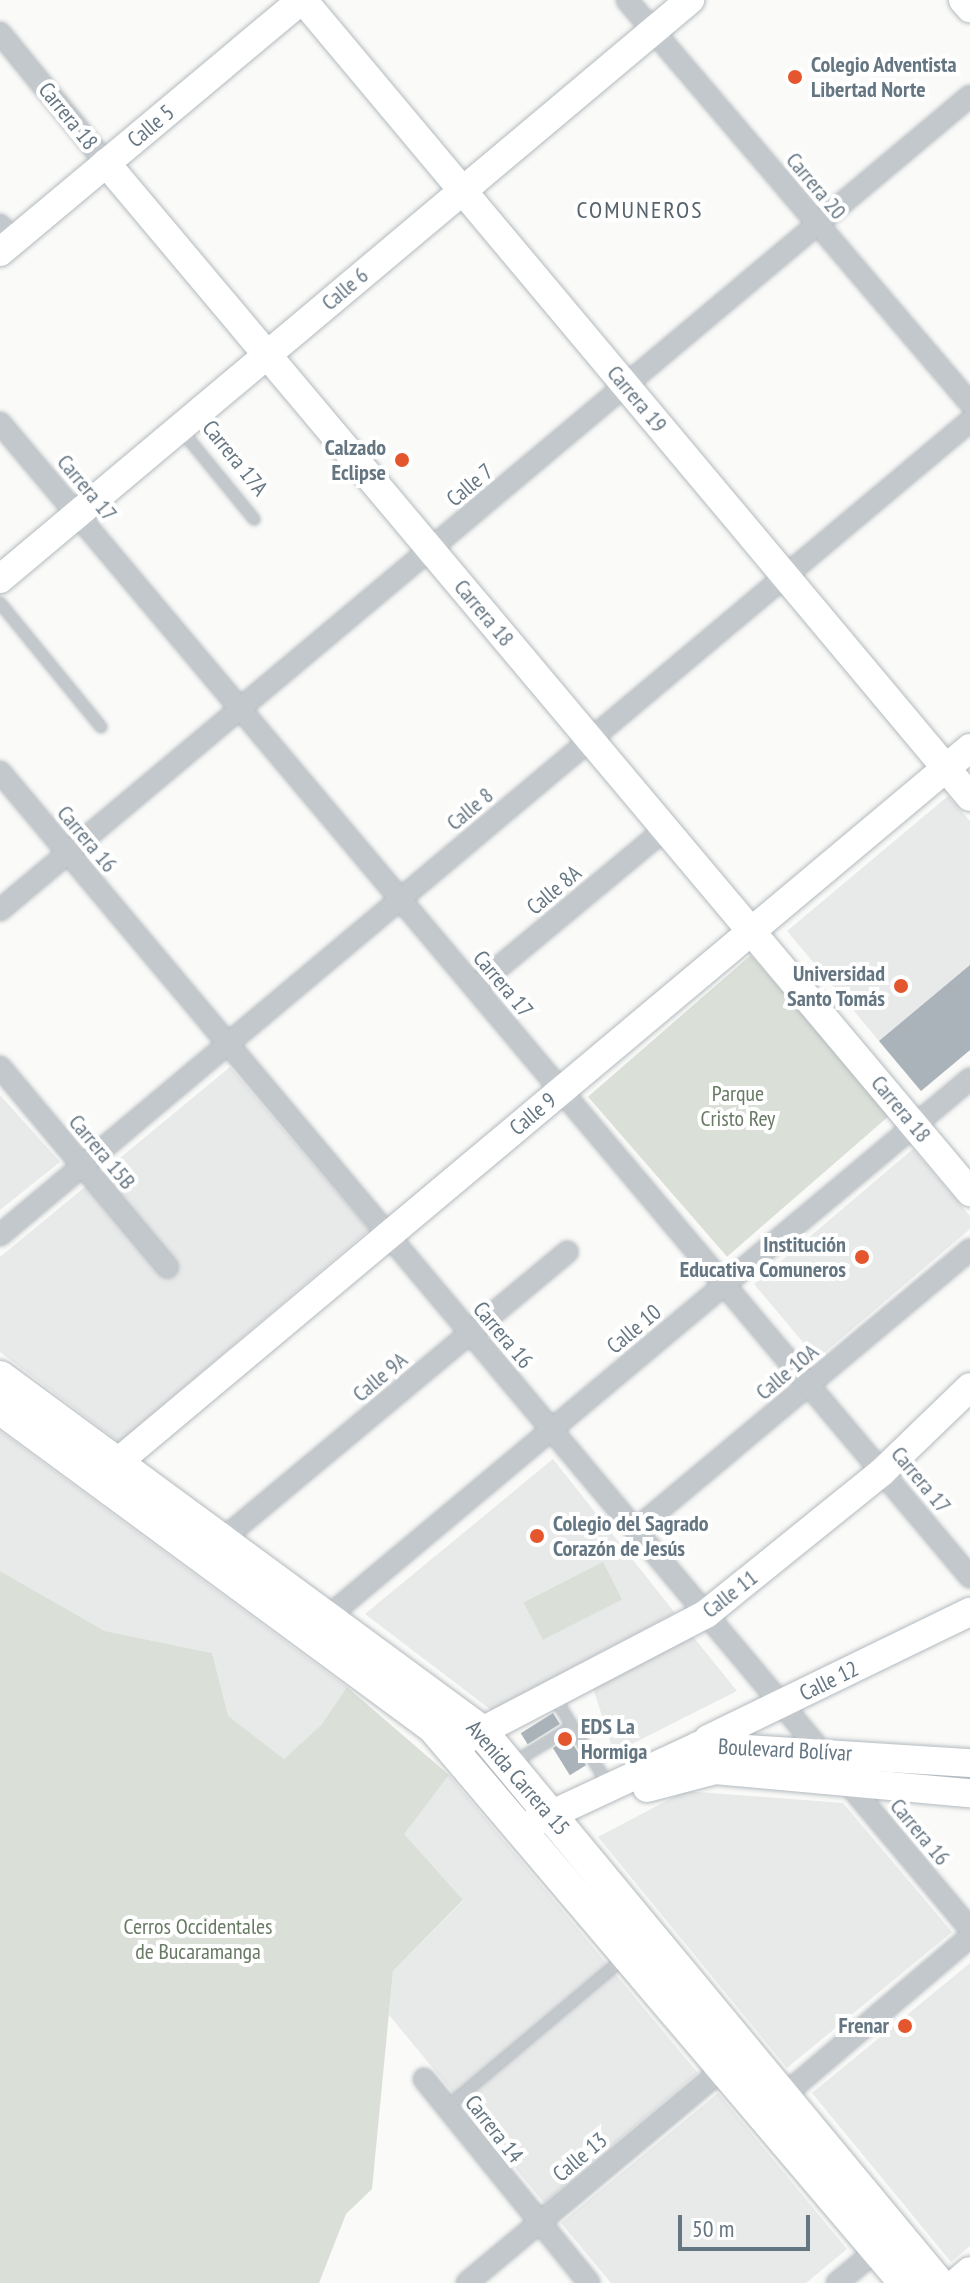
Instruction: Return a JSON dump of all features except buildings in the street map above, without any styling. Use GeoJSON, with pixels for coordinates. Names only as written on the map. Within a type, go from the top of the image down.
{"type":"FeatureCollection","features":[{"type":"Feature","properties":{"kind":"main road","name":"Avenida Carrera 15"},"geometry":{"type":"LineString","coordinates":[[0,1377],[107,1472],[383,1685],[542,1828],[782,2097],[938,2283]]}},
{"type":"Feature","properties":{"kind":"main road","name":"Avenida Carrera 15"},"geometry":{"type":"LineString","coordinates":[[0,1408],[224,1538],[481,1731],[509,1765],[542,1828],[629,1954],[905,2283]]}},
{"type":"Feature","properties":{"kind":"street","name":"Calle 5"},"geometry":{"type":"LineString","coordinates":[[4,239],[106,163],[302,0]]}},
{"type":"Feature","properties":{"kind":"street","name":"Carrera 19"},"geometry":{"type":"LineString","coordinates":[[302,0],[970,797]]}},
{"type":"Feature","properties":{"kind":"street","name":"Carrera 20"},"geometry":{"type":"LineString","coordinates":[[627,0],[970,403]]}},
{"type":"Feature","properties":{"kind":"street","name":"Calle 6"},"geometry":{"type":"LineString","coordinates":[[0,579],[690,0]]}},
{"type":"Feature","properties":{"kind":"street"},"geometry":{"type":"LineString","coordinates":[[963,0],[970,8]]}},
{"type":"Feature","properties":{"kind":"street","name":"Carrera 18"},"geometry":{"type":"LineString","coordinates":[[0,33],[970,1192]]}},
{"type":"Feature","properties":{"kind":"street","name":"Calle 7"},"geometry":{"type":"LineString","coordinates":[[0,910],[970,96]]}},
{"type":"Feature","properties":{"kind":"street","name":"Calle 8"},"geometry":{"type":"LineString","coordinates":[[0,1235],[970,421]]}},
{"type":"Feature","properties":{"kind":"street","name":"Carrera 17"},"geometry":{"type":"LineString","coordinates":[[0,423],[970,1577]]}},
{"type":"Feature","properties":{"kind":"street","name":"Calle 9"},"geometry":{"type":"LineString","coordinates":[[107,1472],[970,748]]}},
{"type":"Feature","properties":{"kind":"street","name":"Carrera 16"},"geometry":{"type":"LineString","coordinates":[[0,772],[970,1929]]}},
{"type":"Feature","properties":{"kind":"street","name":"Calle 8A"},"geometry":{"type":"LineString","coordinates":[[475,987],[665,829]]}},
{"type":"Feature","properties":{"kind":"street","name":"Carrera 15B"},"geometry":{"type":"LineString","coordinates":[[0,1067],[167,1267]]}},
{"type":"Feature","properties":{"kind":"street","name":"Calle 10"},"geometry":{"type":"LineString","coordinates":[[330,1615],[970,1079]]}},
{"type":"Feature","properties":{"kind":"street","name":"Calle 10A"},"geometry":{"type":"LineString","coordinates":[[635,1530],[970,1250]]}},
{"type":"Feature","properties":{"kind":"street","name":"Calle 9A"},"geometry":{"type":"LineString","coordinates":[[224,1538],[567,1252]]}},
{"type":"Feature","properties":{"kind":"street","name":"Calle 11"},"geometry":{"type":"LineString","coordinates":[[452,1746],[706,1614],[882,1472],[970,1387]]}},
{"type":"Feature","properties":{"kind":"street","name":"Calle 12"},"geometry":{"type":"LineString","coordinates":[[687,1749],[970,1612]]}},
{"type":"Feature","properties":{"kind":"street","name":"Boulevard Bolívar"},"geometry":{"type":"LineString","coordinates":[[542,1828],[609,1786],[687,1749],[737,1744],[970,1763]]}},
{"type":"Feature","properties":{"kind":"street","name":"Boulevard Bolívar"},"geometry":{"type":"LineString","coordinates":[[542,1828],[698,1770],[970,1793]]}},
{"type":"Feature","properties":{"kind":"street"},"geometry":{"type":"LineString","coordinates":[[782,2097],[970,1937]]}},
{"type":"Feature","properties":{"kind":"street","name":"Calle 13"},"geometry":{"type":"LineString","coordinates":[[467,2283],[724,2068]]}},
{"type":"Feature","properties":{"kind":"street","name":"Carrera 14"},"geometry":{"type":"LineString","coordinates":[[424,2079],[589,2283]]}},
{"type":"Feature","properties":{"kind":"street"},"geometry":{"type":"LineString","coordinates":[[837,2283],[877,2250]]}},
{"type":"Feature","properties":{"kind":"street"},"geometry":{"type":"LineString","coordinates":[[956,2283],[970,2271]]}},
{"type":"Feature","properties":{"kind":"lane","name":"Carrera 17A"},"geometry":{"type":"LineString","coordinates":[[179,428],[254,519]]}},
{"type":"Feature","properties":{"kind":"lane"},"geometry":{"type":"LineString","coordinates":[[0,603],[101,727]]}},
{"type":"Feature","properties":{"kind":"lane"},"geometry":{"type":"LineString","coordinates":[[553,1695],[609,1786]]}},
{"type":"Feature","properties":{"kind":"lane"},"geometry":{"type":"LineString","coordinates":[[509,1765],[573,1726]]}},
{"type":"Feature","properties":{"kind":"lane"},"geometry":{"type":"LineString","coordinates":[[447,2107],[629,1954]]}},
{"type":"Feature","properties":{"kind":"shaded area","name":"Universidad Santo Tomás"},"geometry":{"type":"Polygon","coordinates":[[[948,796],[970,821],[970,1050],[921,1091],[787,931],[948,796]]]}},
{"type":"Feature","properties":{"kind":"shaded area"},"geometry":{"type":"Polygon","coordinates":[[[230,1067],[369,1230],[119,1442],[0,1352],[0,1257],[230,1067]]]}},
{"type":"Feature","properties":{"kind":"shaded area"},"geometry":{"type":"Polygon","coordinates":[[[0,1095],[60,1162],[0,1210],[0,1095]]]}},
{"type":"Feature","properties":{"kind":"shaded area","name":"Institución Educativa Comuneros"},"geometry":{"type":"Polygon","coordinates":[[[913,1149],[970,1216],[970,1229],[817,1359],[754,1284],[913,1149]]]}},
{"type":"Feature","properties":{"kind":"shaded area"},"geometry":{"type":"Polygon","coordinates":[[[0,1431],[347,1687],[321,1725],[284,1759],[227,1716],[212,1653],[105,1631],[0,1571],[0,1431]]]}},
{"type":"Feature","properties":{"kind":"shaded area","name":"Colegio del Sagrado Corazón de Jesús"},"geometry":{"type":"Polygon","coordinates":[[[553,1459],[675,1613],[491,1710],[365,1614],[553,1459]]]}},
{"type":"Feature","properties":{"kind":"shaded area"},"geometry":{"type":"Polygon","coordinates":[[[691,1634],[737,1691],[614,1753],[592,1685],[691,1634]]]}},
{"type":"Feature","properties":{"kind":"shaded area"},"geometry":{"type":"Polygon","coordinates":[[[449,1775],[698,2073],[544,2203],[389,2015],[393,1971],[463,1901],[403,1834],[449,1775]]]}},
{"type":"Feature","properties":{"kind":"shaded area"},"geometry":{"type":"Polygon","coordinates":[[[685,1791],[843,1803],[952,1932],[787,2068],[598,1837],[685,1791]]]}},
{"type":"Feature","properties":{"kind":"shaded area"},"geometry":{"type":"Polygon","coordinates":[[[970,1963],[970,2246],[951,2262],[812,2093],[970,1963]]]}},
{"type":"Feature","properties":{"kind":"shaded area"},"geometry":{"type":"Polygon","coordinates":[[[718,2093],[847,2249],[806,2283],[611,2283],[561,2223],[718,2093]]]}},
{"type":"Feature","properties":{"kind":"green space","name":"Parque Cristo Rey"},"geometry":{"type":"Polygon","coordinates":[[[751,955],[890,1115],[727,1257],[588,1097],[751,955]]]}},
{"type":"Feature","properties":{"kind":"green space"},"geometry":{"type":"Polygon","coordinates":[[[603,1562],[622,1599],[543,1640],[524,1602],[603,1562]]]}},
{"type":"Feature","properties":{"kind":"green space","name":"Cerros Occidentales de Bucaramanga"},"geometry":{"type":"Polygon","coordinates":[[[0,1571],[105,1631],[212,1653],[228,1716],[284,1759],[321,1725],[347,1687],[449,1775],[404,1834],[463,1900],[393,1971],[372,2189],[346,2214],[319,2283],[0,2283],[0,1571]]]}},
{"type":"Feature","properties":{"kind":"place","name":"Colegio Adventista Libertad Norte"},"geometry":{"type":"Point","coordinates":[795,77]}},
{"type":"Feature","properties":{"kind":"place","name":"Calzado Eclipse"},"geometry":{"type":"Point","coordinates":[402,460]}},
{"type":"Feature","properties":{"kind":"place","name":"Universidad Santo Tomás"},"geometry":{"type":"Point","coordinates":[901,986]}},
{"type":"Feature","properties":{"kind":"place","name":"Institución Educativa Comuneros"},"geometry":{"type":"Point","coordinates":[862,1257]}},
{"type":"Feature","properties":{"kind":"place","name":"Colegio del Sagrado Corazón de Jesús"},"geometry":{"type":"Point","coordinates":[537,1536]}},
{"type":"Feature","properties":{"kind":"place","name":"EDS La Hormiga"},"geometry":{"type":"Point","coordinates":[565,1739]}},
{"type":"Feature","properties":{"kind":"place","name":"Frenar"},"geometry":{"type":"Point","coordinates":[905,2026]}},
{"type":"Feature","properties":{"kind":"district","name":"COMUNEROS"},"geometry":{"type":"Point","coordinates":[640,210]}}]}
